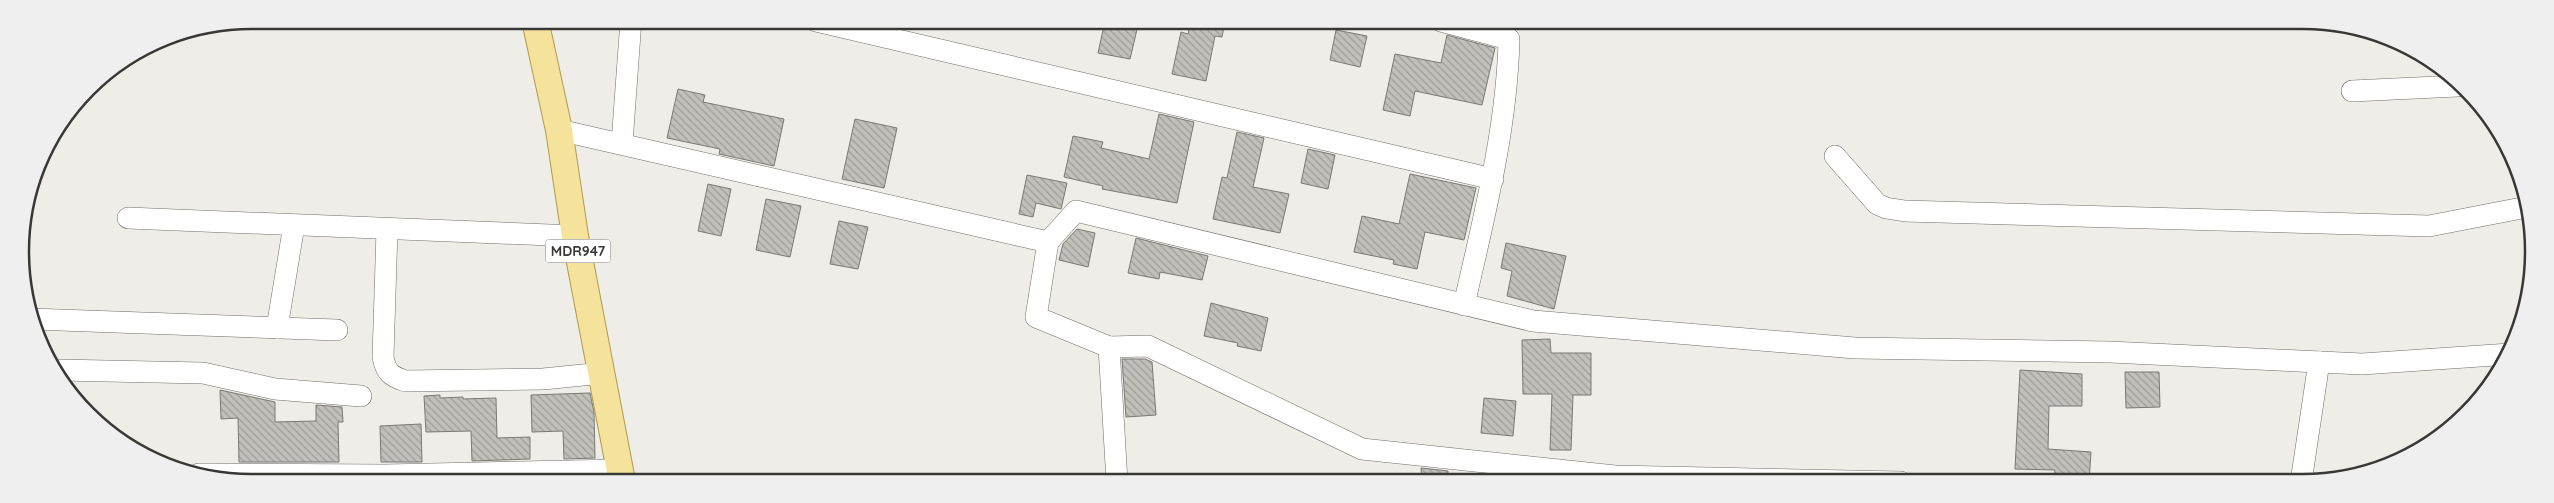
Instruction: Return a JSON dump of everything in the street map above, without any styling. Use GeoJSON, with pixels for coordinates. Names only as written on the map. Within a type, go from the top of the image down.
{"type":"FeatureCollection","features":[{"type":"Feature","properties":{"kind":"main road","name":"MDR947"},"geometry":{"type":"LineString","coordinates":[[537,29],[558,130],[620,474]]}},
{"type":"Feature","properties":{"kind":"street"},"geometry":{"type":"LineString","coordinates":[[622,143],[630,29]]}},
{"type":"Feature","properties":{"kind":"street"},"geometry":{"type":"LineString","coordinates":[[854,29],[1493,179]]}},
{"type":"Feature","properties":{"kind":"street"},"geometry":{"type":"LineString","coordinates":[[1464,304],[1493,179],[1509,68],[1509,39],[1471,29]]}},
{"type":"Feature","properties":{"kind":"street"},"geometry":{"type":"LineString","coordinates":[[2352,91],[2452,86]]}},
{"type":"Feature","properties":{"kind":"street"},"geometry":{"type":"LineString","coordinates":[[558,130],[622,143],[1048,242]]}},
{"type":"Feature","properties":{"kind":"street"},"geometry":{"type":"LineString","coordinates":[[1835,156],[1877,204],[1886,208],[1905,211],[2429,226],[2521,208]]}},
{"type":"Feature","properties":{"kind":"street"},"geometry":{"type":"LineString","coordinates":[[1596,474],[1362,449],[1148,346],[1109,347],[1036,317],[1048,242],[1076,211],[1533,321],[1855,348],[2110,352],[2362,364],[2499,355]]}},
{"type":"Feature","properties":{"kind":"street"},"geometry":{"type":"LineString","coordinates":[[128,218],[388,230],[576,236]]}},
{"type":"Feature","properties":{"kind":"street"},"geometry":{"type":"LineString","coordinates":[[278,328],[294,226]]}},
{"type":"Feature","properties":{"kind":"street"},"geometry":{"type":"LineString","coordinates":[[388,230],[383,357],[386,371],[392,376],[405,381],[543,379],[602,373]]}},
{"type":"Feature","properties":{"kind":"street"},"geometry":{"type":"LineString","coordinates":[[40,319],[337,330]]}},
{"type":"Feature","properties":{"kind":"street"},"geometry":{"type":"LineString","coordinates":[[1109,347],[1117,474]]}},
{"type":"Feature","properties":{"kind":"street"},"geometry":{"type":"LineString","coordinates":[[2302,474],[2319,362]]}},
{"type":"Feature","properties":{"kind":"street"},"geometry":{"type":"LineString","coordinates":[[63,370],[203,373],[275,389],[361,396]]}},
{"type":"Feature","properties":{"kind":"building"},"geometry":{"type":"Polygon","coordinates":[[[1103,29],[1137,29],[1130,59],[1098,53],[1103,29]]]}},
{"type":"Feature","properties":{"kind":"building"},"geometry":{"type":"Polygon","coordinates":[[[1184,29],[1224,29],[1222,37],[1215,36],[1206,81],[1172,74],[1181,32],[1188,34],[1189,30],[1184,29]]]}},
{"type":"Feature","properties":{"kind":"building"},"geometry":{"type":"Polygon","coordinates":[[[1336,30],[1367,36],[1360,67],[1330,60],[1336,30]]]}},
{"type":"Feature","properties":{"kind":"building"},"geometry":{"type":"Polygon","coordinates":[[[1447,35],[1495,48],[1482,105],[1415,91],[1410,116],[1383,110],[1395,54],[1441,63],[1447,35]]]}},
{"type":"Feature","properties":{"kind":"building"},"geometry":{"type":"Polygon","coordinates":[[[678,89],[705,95],[703,102],[784,119],[774,166],[719,154],[720,149],[667,138],[678,89]]]}},
{"type":"Feature","properties":{"kind":"building"},"geometry":{"type":"Polygon","coordinates":[[[1159,114],[1194,122],[1177,203],[1102,189],[1103,186],[1064,177],[1073,136],[1103,142],[1101,148],[1149,159],[1159,114]]]}},
{"type":"Feature","properties":{"kind":"building"},"geometry":{"type":"Polygon","coordinates":[[[855,119],[897,128],[884,188],[842,179],[855,119]]]}},
{"type":"Feature","properties":{"kind":"building"},"geometry":{"type":"Polygon","coordinates":[[[1237,132],[1264,138],[1253,187],[1289,194],[1280,233],[1213,219],[1222,177],[1227,178],[1237,132]]]}},
{"type":"Feature","properties":{"kind":"building"},"geometry":{"type":"Polygon","coordinates":[[[1308,149],[1335,155],[1328,189],[1301,183],[1308,149]]]}},
{"type":"Feature","properties":{"kind":"building"},"geometry":{"type":"Polygon","coordinates":[[[1410,174],[1476,188],[1464,240],[1425,232],[1417,269],[1393,264],[1394,260],[1354,252],[1362,216],[1399,224],[1410,174]]]}},
{"type":"Feature","properties":{"kind":"building"},"geometry":{"type":"Polygon","coordinates":[[[1027,175],[1067,183],[1061,209],[1036,203],[1033,217],[1019,214],[1027,175]]]}},
{"type":"Feature","properties":{"kind":"building"},"geometry":{"type":"Polygon","coordinates":[[[708,184],[731,189],[721,236],[698,231],[708,184]]]}},
{"type":"Feature","properties":{"kind":"building"},"geometry":{"type":"Polygon","coordinates":[[[766,199],[801,206],[790,257],[756,250],[766,199]]]}},
{"type":"Feature","properties":{"kind":"building"},"geometry":{"type":"Polygon","coordinates":[[[839,221],[868,227],[858,269],[830,264],[839,221]]]}},
{"type":"Feature","properties":{"kind":"building"},"geometry":{"type":"Polygon","coordinates":[[[1077,229],[1095,233],[1088,267],[1059,260],[1063,244],[1077,229]]]}},
{"type":"Feature","properties":{"kind":"building"},"geometry":{"type":"Polygon","coordinates":[[[1136,238],[1208,256],[1202,280],[1160,272],[1159,279],[1128,273],[1136,238]]]}},
{"type":"Feature","properties":{"kind":"building"},"geometry":{"type":"Polygon","coordinates":[[[1506,243],[1566,256],[1554,309],[1507,296],[1512,271],[1501,268],[1506,243]]]}},
{"type":"Feature","properties":{"kind":"building"},"geometry":{"type":"Polygon","coordinates":[[[1211,303],[1268,318],[1261,351],[1237,346],[1238,343],[1204,336],[1211,303]]]}},
{"type":"Feature","properties":{"kind":"building"},"geometry":{"type":"Polygon","coordinates":[[[1550,339],[1551,353],[1591,353],[1591,395],[1573,395],[1571,450],[1550,450],[1552,394],[1523,394],[1522,340],[1550,339]]]}},
{"type":"Feature","properties":{"kind":"building"},"geometry":{"type":"Polygon","coordinates":[[[1122,359],[1145,359],[1152,362],[1156,415],[1126,417],[1122,359]]]}},
{"type":"Feature","properties":{"kind":"building"},"geometry":{"type":"Polygon","coordinates":[[[2020,370],[2082,374],[2082,406],[2049,406],[2048,449],[2091,452],[2090,474],[2055,474],[2055,470],[2015,469],[2020,370]]]}},
{"type":"Feature","properties":{"kind":"building"},"geometry":{"type":"Polygon","coordinates":[[[2125,372],[2159,372],[2160,407],[2126,408],[2125,372]]]}},
{"type":"Feature","properties":{"kind":"building"},"geometry":{"type":"Polygon","coordinates":[[[220,390],[275,402],[275,422],[316,421],[316,405],[342,407],[343,422],[338,422],[339,462],[239,462],[238,418],[221,419],[220,390]]]}},
{"type":"Feature","properties":{"kind":"building"},"geometry":{"type":"Polygon","coordinates":[[[590,393],[594,412],[595,458],[564,459],[563,431],[532,432],[531,395],[590,393]]]}},
{"type":"Feature","properties":{"kind":"building"},"geometry":{"type":"Polygon","coordinates":[[[440,395],[440,398],[496,398],[497,438],[530,437],[530,459],[472,461],[471,431],[426,432],[424,396],[440,395]]]}},
{"type":"Feature","properties":{"kind":"building"},"geometry":{"type":"Polygon","coordinates":[[[1484,398],[1516,401],[1513,436],[1481,433],[1484,398]]]}},
{"type":"Feature","properties":{"kind":"building"},"geometry":{"type":"Polygon","coordinates":[[[421,424],[422,462],[381,462],[380,426],[421,424]]]}},
{"type":"Feature","properties":{"kind":"building"},"geometry":{"type":"Polygon","coordinates":[[[1421,468],[1448,471],[1448,474],[1421,474],[1421,468]]]}}]}
